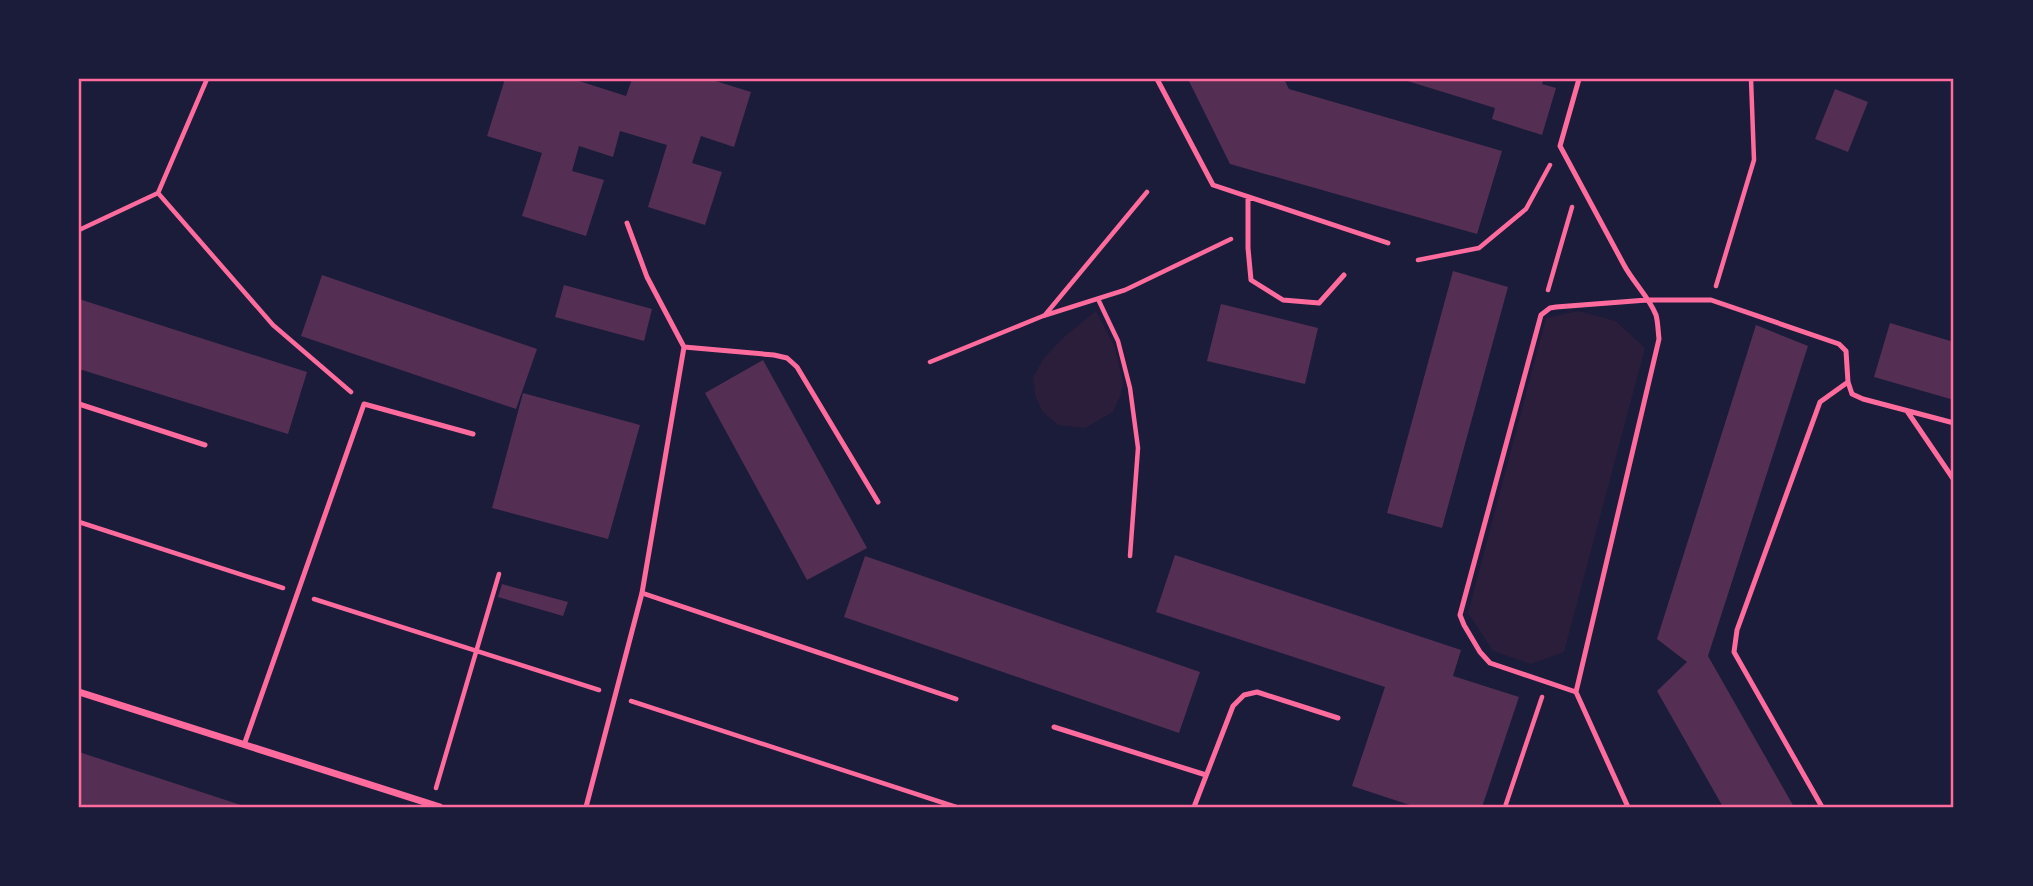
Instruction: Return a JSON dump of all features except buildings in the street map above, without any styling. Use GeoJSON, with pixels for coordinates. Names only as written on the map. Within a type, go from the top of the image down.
{"type":"FeatureCollection","features":[{"type":"Feature","properties":{"kind":"street"},"geometry":{"type":"LineString","coordinates":[[79,692],[436,806]]}},
{"type":"Feature","properties":{"kind":"lane"},"geometry":{"type":"LineString","coordinates":[[1157,79],[1213,185],[1388,243]]}},
{"type":"Feature","properties":{"kind":"lane"},"geometry":{"type":"LineString","coordinates":[[1579,79],[1560,146],[1634,282],[1657,317],[1659,339],[1576,692],[1628,807]]}},
{"type":"Feature","properties":{"kind":"lane"},"geometry":{"type":"LineString","coordinates":[[1248,197],[1251,280],[1283,300],[1319,303],[1344,275]]}},
{"type":"Feature","properties":{"kind":"lane"},"geometry":{"type":"LineString","coordinates":[[586,807],[642,593],[684,347],[647,277],[627,223]]}},
{"type":"Feature","properties":{"kind":"lane"},"geometry":{"type":"LineString","coordinates":[[1576,692],[1490,663],[1480,652],[1460,615],[1541,315],[1550,308],[1647,300],[1711,300],[1839,344],[1846,351],[1848,382],[1852,394],[1863,400],[1954,423]]}},
{"type":"Feature","properties":{"kind":"lane"},"geometry":{"type":"LineString","coordinates":[[684,347],[787,358],[797,367],[878,502]]}},
{"type":"Feature","properties":{"kind":"lane"},"geometry":{"type":"LineString","coordinates":[[1822,807],[1734,652],[1737,630],[1820,402],[1848,382]]}},
{"type":"Feature","properties":{"kind":"lane"},"geometry":{"type":"LineString","coordinates":[[79,404],[205,444]]}},
{"type":"Feature","properties":{"kind":"lane"},"geometry":{"type":"LineString","coordinates":[[244,745],[365,404],[473,434]]}},
{"type":"Feature","properties":{"kind":"lane"},"geometry":{"type":"LineString","coordinates":[[1907,411],[1954,480]]}},
{"type":"Feature","properties":{"kind":"lane"},"geometry":{"type":"LineString","coordinates":[[642,593],[956,699]]}},
{"type":"Feature","properties":{"kind":"lane"},"geometry":{"type":"LineString","coordinates":[[1194,807],[1233,706],[1244,695],[1257,692],[1338,718]]}},
{"type":"Feature","properties":{"kind":"lane"},"geometry":{"type":"LineString","coordinates":[[1054,727],[1206,775]]}},
{"type":"Feature","properties":{"kind":"path"},"geometry":{"type":"LineString","coordinates":[[79,230],[158,193],[206,79]]}},
{"type":"Feature","properties":{"kind":"path"},"geometry":{"type":"LineString","coordinates":[[1711,300],[1754,160],[1751,79]]}},
{"type":"Feature","properties":{"kind":"path"},"geometry":{"type":"LineString","coordinates":[[1418,260],[1479,248],[1526,209],[1560,146]]}},
{"type":"Feature","properties":{"kind":"path"},"geometry":{"type":"LineString","coordinates":[[1541,315],[1579,183]]}},
{"type":"Feature","properties":{"kind":"path"},"geometry":{"type":"LineString","coordinates":[[1043,316],[1147,192]]}},
{"type":"Feature","properties":{"kind":"path"},"geometry":{"type":"LineString","coordinates":[[158,193],[273,325],[365,404]]}},
{"type":"Feature","properties":{"kind":"path"},"geometry":{"type":"LineString","coordinates":[[930,362],[1043,316],[1125,290],[1248,231]]}},
{"type":"Feature","properties":{"kind":"path"},"geometry":{"type":"LineString","coordinates":[[1098,299],[1118,341],[1130,388],[1138,448],[1130,556]]}},
{"type":"Feature","properties":{"kind":"path"},"geometry":{"type":"LineString","coordinates":[[79,522],[956,807]]}},
{"type":"Feature","properties":{"kind":"path"},"geometry":{"type":"LineString","coordinates":[[436,806],[499,574]]}},
{"type":"Feature","properties":{"kind":"path"},"geometry":{"type":"LineString","coordinates":[[1505,807],[1547,683]]}},
{"type":"Feature","properties":{"kind":"shaded area"},"geometry":{"type":"Polygon","coordinates":[[[1096,311],[1115,348],[1123,383],[1121,394],[1113,412],[1085,428],[1058,425],[1042,411],[1035,395],[1033,378],[1043,359],[1064,337],[1096,311]]]}},
{"type":"Feature","properties":{"kind":"shaded area"},"geometry":{"type":"Polygon","coordinates":[[[1579,311],[1616,321],[1645,348],[1564,652],[1531,664],[1493,651],[1468,613],[1546,318],[1579,311]]]}}]}
